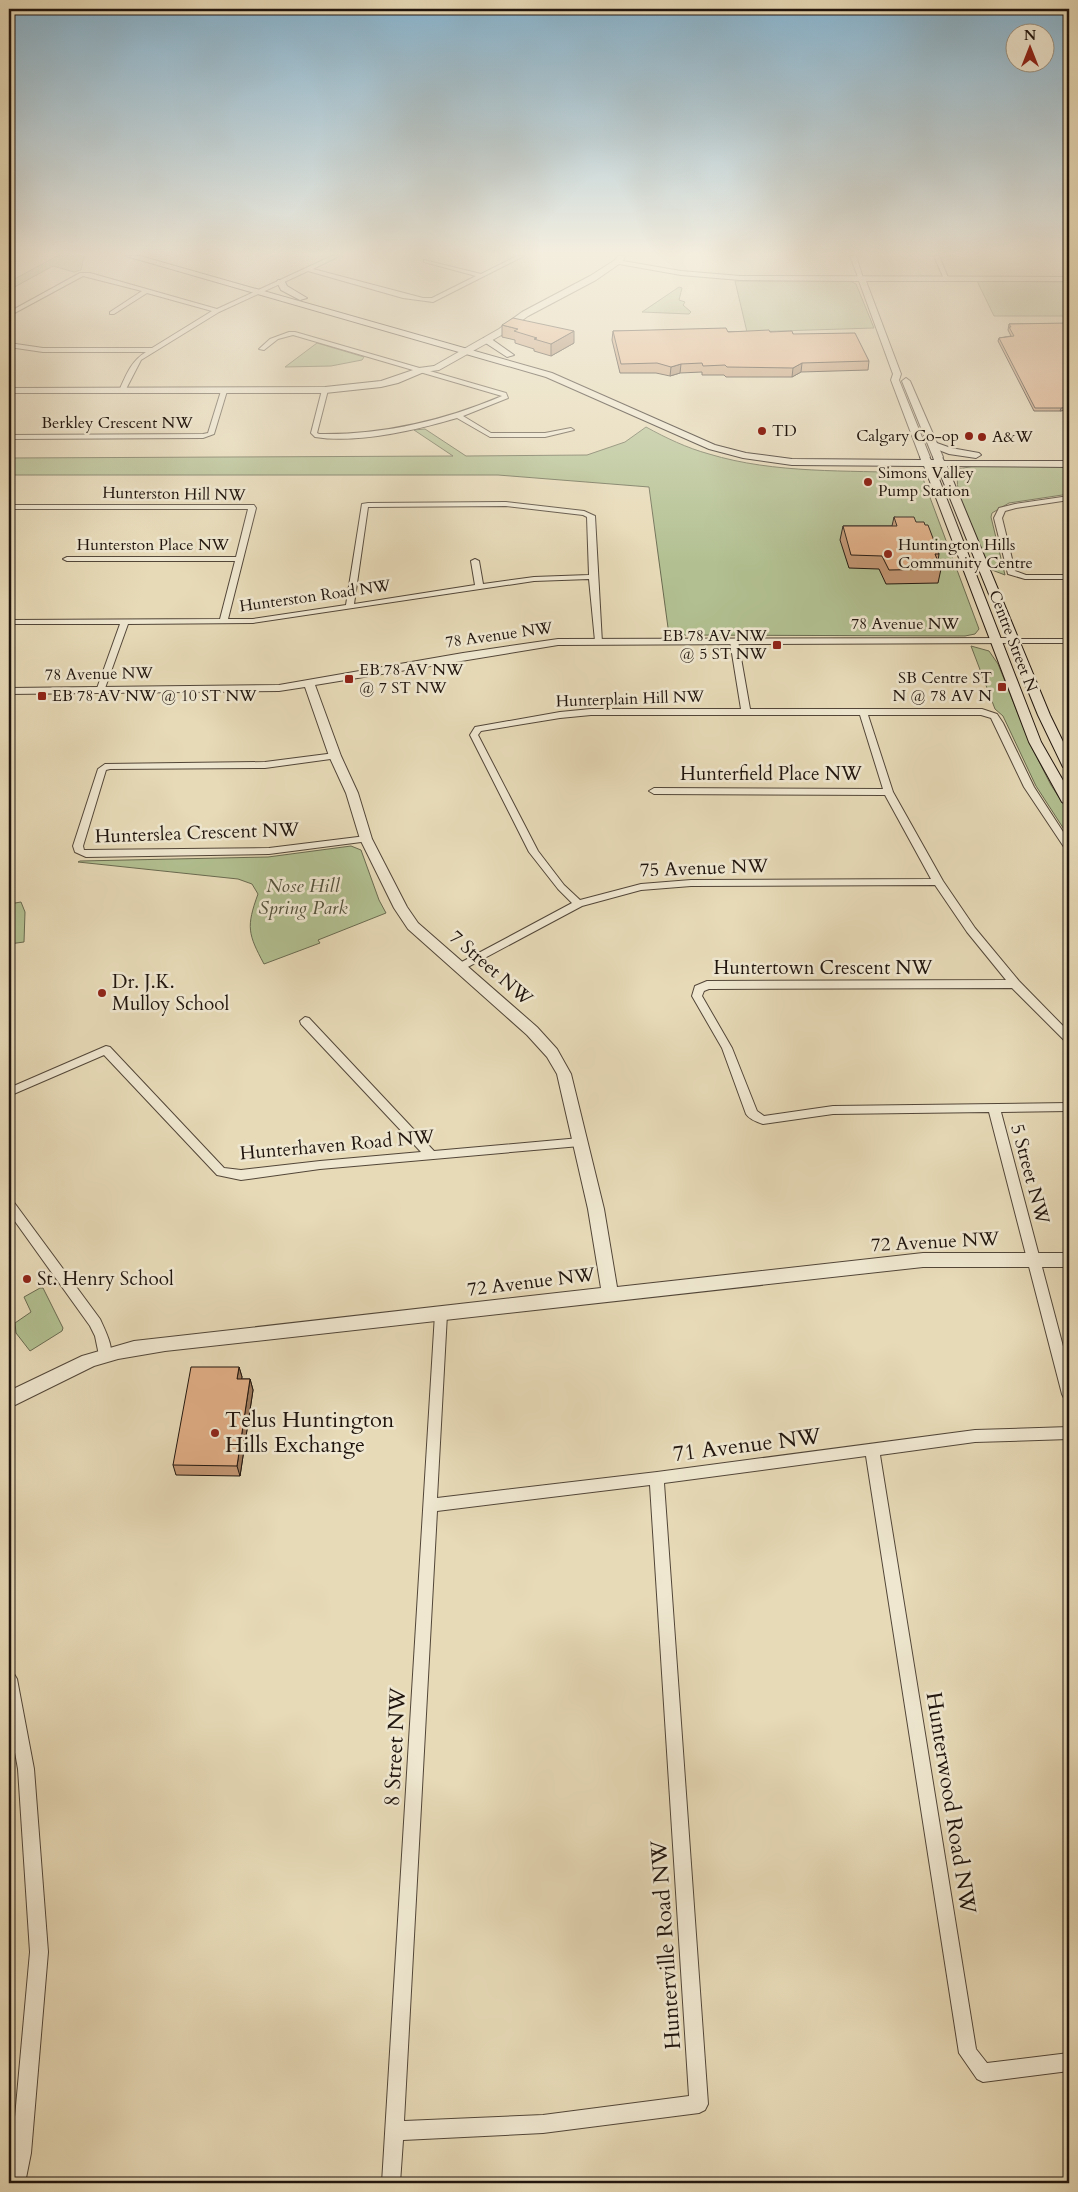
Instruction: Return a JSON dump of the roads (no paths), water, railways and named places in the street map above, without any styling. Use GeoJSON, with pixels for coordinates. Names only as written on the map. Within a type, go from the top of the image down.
{"type":"FeatureCollection","features":[{"type":"Feature","properties":{"kind":"main road"},"geometry":{"type":"LineString","coordinates":[[497,358],[548,375],[712,446],[746,456],[792,462],[887,463],[932,459],[1069,457]]}},
{"type":"Feature","properties":{"kind":"main road"},"geometry":{"type":"LineString","coordinates":[[520,358],[553,369],[614,394],[704,435],[745,448],[786,454],[932,459],[964,463],[1069,464]]}},
{"type":"Feature","properties":{"kind":"main road"},"geometry":{"type":"LineString","coordinates":[[934,446],[957,452],[995,457]]}},
{"type":"Feature","properties":{"kind":"main road","name":"Centre Street N"},"geometry":{"type":"LineString","coordinates":[[932,459],[931,475],[1035,742],[1069,802]]}},
{"type":"Feature","properties":{"kind":"main road","name":"Centre Street N"},"geometry":{"type":"LineString","coordinates":[[932,459],[949,484],[1044,715],[1069,767]]}},
{"type":"Feature","properties":{"kind":"main road"},"geometry":{"type":"LineString","coordinates":[[887,463],[912,468],[931,475]]}},
{"type":"Feature","properties":{"kind":"main road"},"geometry":{"type":"LineString","coordinates":[[949,484],[956,468],[964,463]]}},
{"type":"Feature","properties":{"kind":"street"},"geometry":{"type":"LineString","coordinates":[[122,391],[135,364],[142,358]]}},
{"type":"Feature","properties":{"kind":"street"},"geometry":{"type":"LineString","coordinates":[[324,390],[314,433],[317,436],[376,432],[417,426],[460,417],[506,397],[504,394],[381,358]]}},
{"type":"Feature","properties":{"kind":"street"},"geometry":{"type":"LineString","coordinates":[[422,370],[426,365],[438,358]]}},
{"type":"Feature","properties":{"kind":"street"},"geometry":{"type":"LineString","coordinates":[[9,391],[324,390],[395,381],[422,370],[436,368],[448,358]]}},
{"type":"Feature","properties":{"kind":"street","name":"Centre Street N"},"geometry":{"type":"LineString","coordinates":[[891,358],[897,374],[905,380],[934,446],[932,459]]}},
{"type":"Feature","properties":{"kind":"street","name":"Centre Street N"},"geometry":{"type":"LineString","coordinates":[[897,374],[895,380],[932,459]]}},
{"type":"Feature","properties":{"kind":"street","name":"Berkley Crescent NW"},"geometry":{"type":"LineString","coordinates":[[9,437],[203,436],[211,434],[224,391]]}},
{"type":"Feature","properties":{"kind":"street"},"geometry":{"type":"LineString","coordinates":[[460,417],[490,435],[545,435],[571,430]]}},
{"type":"Feature","properties":{"kind":"street"},"geometry":{"type":"LineString","coordinates":[[1069,498],[1015,506],[1002,510],[998,518],[1011,572],[1025,577],[1069,577]]}},
{"type":"Feature","properties":{"kind":"street"},"geometry":{"type":"LineString","coordinates":[[350,606],[365,506],[368,504],[506,504],[584,513],[591,516],[593,577],[599,641]]}},
{"type":"Feature","properties":{"kind":"street","name":"Hunterston Hill NW"},"geometry":{"type":"LineString","coordinates":[[9,507],[251,507],[223,622]]}},
{"type":"Feature","properties":{"kind":"street","name":"Hunterston Place NW"},"geometry":{"type":"LineString","coordinates":[[67,559],[239,559]]}},
{"type":"Feature","properties":{"kind":"street"},"geometry":{"type":"LineString","coordinates":[[475,561],[479,586]]}},
{"type":"Feature","properties":{"kind":"street","name":"Hunterston Road NW"},"geometry":{"type":"LineString","coordinates":[[9,622],[253,621],[479,586],[534,579],[593,577]]}},
{"type":"Feature","properties":{"kind":"street"},"geometry":{"type":"LineString","coordinates":[[100,691],[125,622]]}},
{"type":"Feature","properties":{"kind":"street"},"geometry":{"type":"LineString","coordinates":[[734,641],[746,712]]}},
{"type":"Feature","properties":{"kind":"street"},"geometry":{"type":"LineString","coordinates":[[1015,641],[1069,641]]}},
{"type":"Feature","properties":{"kind":"street","name":"78 Avenue NW"},"geometry":{"type":"LineString","coordinates":[[9,691],[279,688],[463,656],[558,642],[1015,641]]}},
{"type":"Feature","properties":{"kind":"street","name":"7 Street NW"},"geometry":{"type":"LineString","coordinates":[[309,683],[335,756],[352,793],[366,839],[401,908],[413,926],[532,1031],[552,1052],[566,1079],[596,1209],[610,1294]]}},
{"type":"Feature","properties":{"kind":"street","name":"Hunterplain Hill NW"},"geometry":{"type":"LineString","coordinates":[[578,904],[561,887],[534,852],[474,735],[478,729],[560,715],[591,712],[982,712],[990,714],[999,723],[1028,787],[1069,848]]}},
{"type":"Feature","properties":{"kind":"street"},"geometry":{"type":"LineString","coordinates":[[863,712],[888,792],[938,882],[971,930],[1015,984],[1069,1038]]}},
{"type":"Feature","properties":{"kind":"street","name":"Hunterslea Crescent NW"},"geometry":{"type":"LineString","coordinates":[[335,756],[265,765],[108,766],[102,769],[89,808],[78,846],[80,852],[86,854],[269,851],[366,839]]}},
{"type":"Feature","properties":{"kind":"street","name":"Hunterfield Place NW"},"geometry":{"type":"LineString","coordinates":[[654,791],[888,792]]}},
{"type":"Feature","properties":{"kind":"street","name":"75 Avenue NW"},"geometry":{"type":"LineString","coordinates":[[460,967],[578,904],[618,892],[659,885],[938,882]]}},
{"type":"Feature","properties":{"kind":"street","name":"Huntertown Crescent NW"},"geometry":{"type":"LineString","coordinates":[[1015,984],[708,985],[700,989],[697,996],[727,1048],[752,1114],[763,1120],[842,1110],[888,1108],[1069,1107]]}},
{"type":"Feature","properties":{"kind":"street"},"geometry":{"type":"LineString","coordinates":[[305,1021],[431,1155]]}},
{"type":"Feature","properties":{"kind":"street","name":"Hunterhaven Road NW"},"geometry":{"type":"LineString","coordinates":[[9,1092],[106,1050],[221,1172],[241,1176],[320,1165],[580,1142]]}},
{"type":"Feature","properties":{"kind":"street","name":"5 Street NW"},"geometry":{"type":"LineString","coordinates":[[994,1108],[1046,1300],[1069,1394]]}},
{"type":"Feature","properties":{"kind":"street"},"geometry":{"type":"LineString","coordinates":[[9,1204],[95,1323],[101,1336],[105,1356]]}},
{"type":"Feature","properties":{"kind":"street","name":"72 Avenue NW"},"geometry":{"type":"LineString","coordinates":[[9,1400],[89,1361],[141,1347],[923,1260],[1069,1260]]}},
{"type":"Feature","properties":{"kind":"street","name":"8 Street NW"},"geometry":{"type":"LineString","coordinates":[[391,2183],[441,1314]]}},
{"type":"Feature","properties":{"kind":"street","name":"71 Avenue NW"},"geometry":{"type":"LineString","coordinates":[[431,1505],[657,1478],[975,1436],[1069,1433]]}},
{"type":"Feature","properties":{"kind":"street","name":"Hunterwood Road NW"},"geometry":{"type":"LineString","coordinates":[[872,1450],[968,2053],[983,2073],[1069,2062]]}},
{"type":"Feature","properties":{"kind":"street","name":"Hunterville Road NW"},"geometry":{"type":"LineString","coordinates":[[394,2131],[543,2124],[699,2104],[657,1478]]}},
{"type":"Feature","properties":{"kind":"street"},"geometry":{"type":"LineString","coordinates":[[9,1679],[26,1769],[39,1952],[22,2153],[16,2183]]}},
{"type":"Feature","properties":{"kind":"place","name":"TD"},"geometry":{"type":"Point","coordinates":[762,431]}},
{"type":"Feature","properties":{"kind":"place","name":"Calgary Co-op"},"geometry":{"type":"Point","coordinates":[969,436]}},
{"type":"Feature","properties":{"kind":"place","name":"A&W"},"geometry":{"type":"Point","coordinates":[982,437]}},
{"type":"Feature","properties":{"kind":"place","name":"Simons Valley Pump Station"},"geometry":{"type":"Point","coordinates":[868,482]}},
{"type":"Feature","properties":{"kind":"place","name":"Huntington Hills Community Centre"},"geometry":{"type":"Point","coordinates":[888,554]}},
{"type":"Feature","properties":{"kind":"place","name":"EB 78 AV NW @ 5 ST NW"},"geometry":{"type":"Point","coordinates":[777,645]}},
{"type":"Feature","properties":{"kind":"place","name":"EB 78 AV NW @ 7 ST NW"},"geometry":{"type":"Point","coordinates":[349,679]}},
{"type":"Feature","properties":{"kind":"place","name":"SB Centre ST N @ 78 AV N"},"geometry":{"type":"Point","coordinates":[1002,687]}},
{"type":"Feature","properties":{"kind":"place","name":"EB 78 AV NW @ 10 ST NW"},"geometry":{"type":"Point","coordinates":[42,696]}},
{"type":"Feature","properties":{"kind":"place","name":"Dr. J.K. Mulloy School"},"geometry":{"type":"Point","coordinates":[102,993]}},
{"type":"Feature","properties":{"kind":"place","name":"St. Henry School"},"geometry":{"type":"Point","coordinates":[27,1279]}},
{"type":"Feature","properties":{"kind":"place","name":"Telus Huntington Hills Exchange"},"geometry":{"type":"Point","coordinates":[215,1433]}},
{"type":"Feature","properties":{"kind":"park label","name":"Nose Hill Spring Park"},"geometry":{"type":"Point","coordinates":[303,897]}}]}
